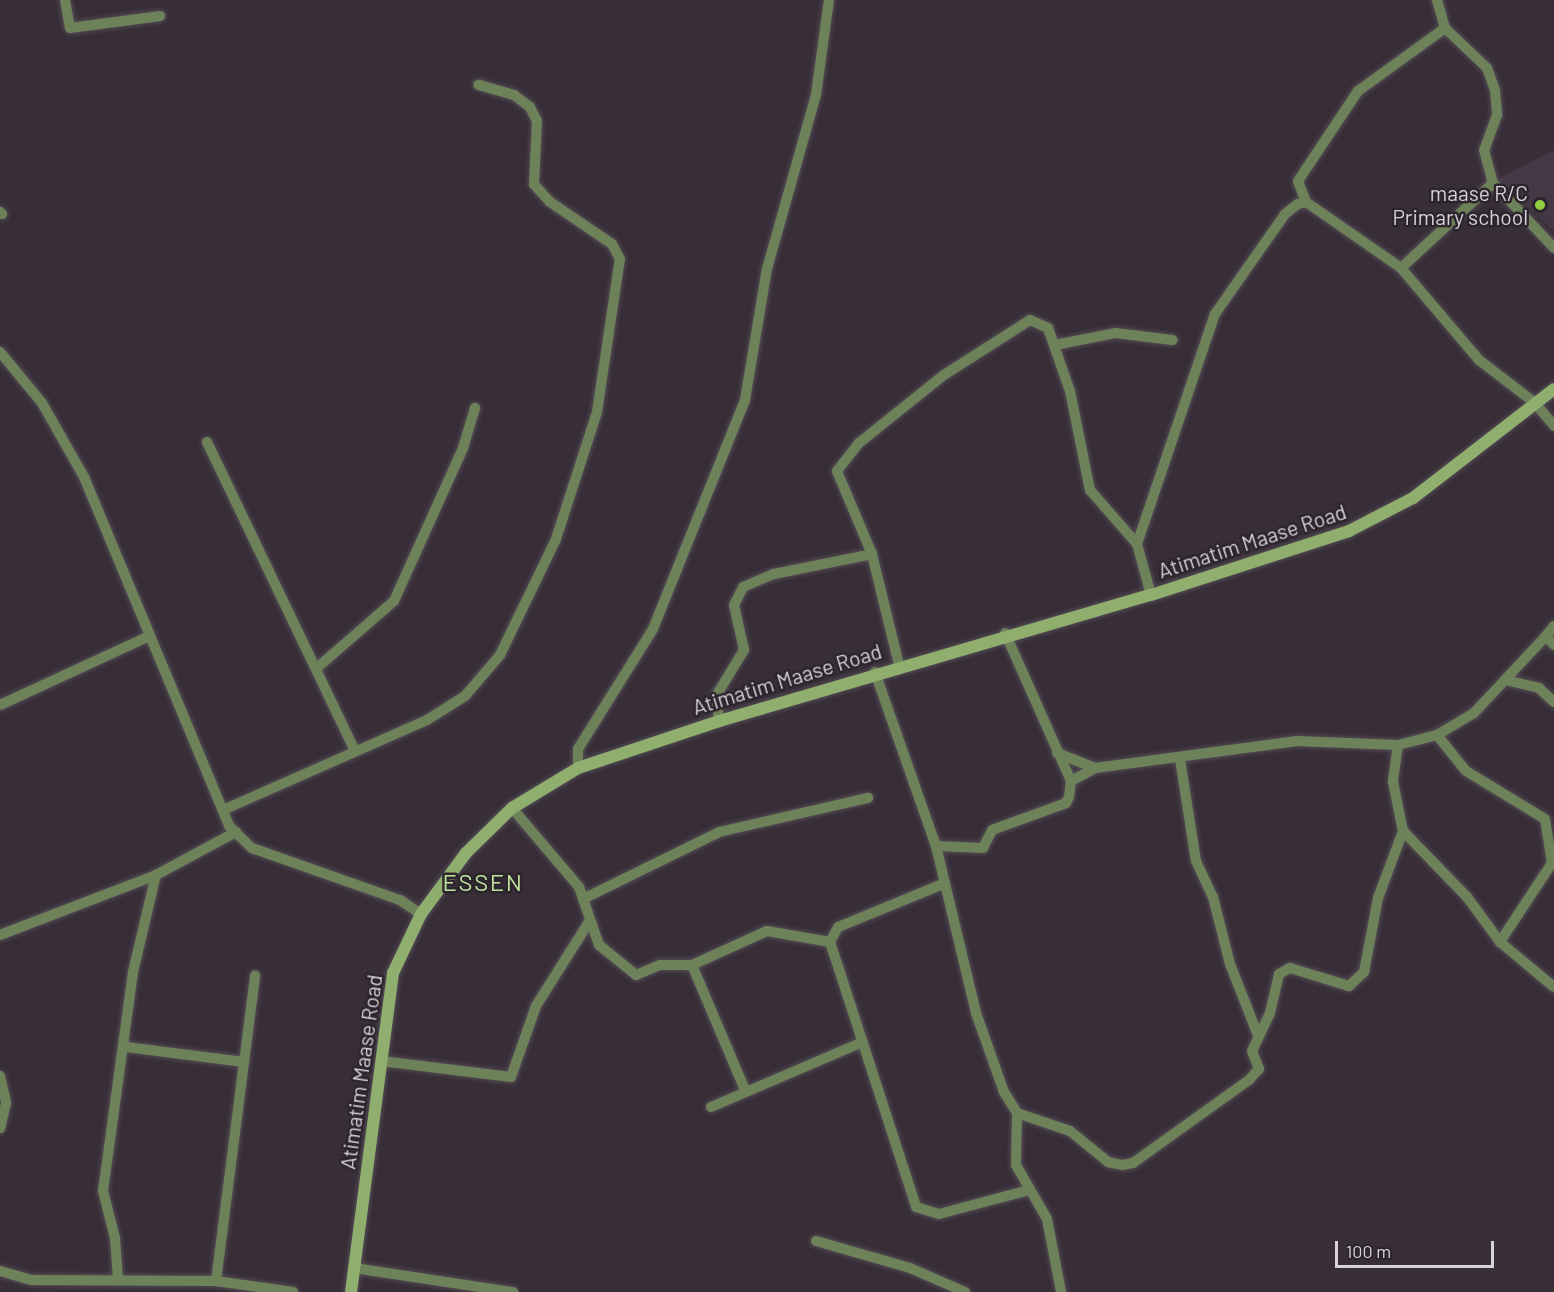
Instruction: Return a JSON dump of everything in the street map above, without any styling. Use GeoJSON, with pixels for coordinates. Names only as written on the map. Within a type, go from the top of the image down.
{"type":"FeatureCollection","features":[{"type":"Feature","properties":{"kind":"main road","name":"Atimatim Maase Road"},"geometry":{"type":"LineString","coordinates":[[351,1292],[393,973],[421,914],[466,853],[512,808],[578,768],[875,672],[1005,633],[1151,595],[1292,552],[1384,516],[1554,389]]}},
{"type":"Feature","properties":{"kind":"street"},"geometry":{"type":"LineString","coordinates":[[64,0],[69,28],[160,16]]}},
{"type":"Feature","properties":{"kind":"street"},"geometry":{"type":"LineString","coordinates":[[578,768],[578,748],[653,629],[745,400],[767,269],[824,56],[830,0]]}},
{"type":"Feature","properties":{"kind":"street"},"geometry":{"type":"LineString","coordinates":[[1437,0],[1445,28],[1487,68],[1495,90],[1497,115],[1485,150],[1493,183],[1554,248]]}},
{"type":"Feature","properties":{"kind":"street"},"geometry":{"type":"LineString","coordinates":[[1445,28],[1358,91],[1298,181],[1306,202],[1401,268],[1479,360],[1535,403],[1554,426]]}},
{"type":"Feature","properties":{"kind":"street"},"geometry":{"type":"LineString","coordinates":[[223,810],[354,749],[427,720],[465,696],[500,655],[556,539],[604,376],[620,259],[612,244],[550,201],[534,184],[537,121],[530,106],[514,95],[478,85]]}},
{"type":"Feature","properties":{"kind":"street"},"geometry":{"type":"LineString","coordinates":[[1401,268],[1493,183]]}},
{"type":"Feature","properties":{"kind":"street"},"geometry":{"type":"LineString","coordinates":[[1137,544],[1215,314],[1285,214],[1306,202]]}},
{"type":"Feature","properties":{"kind":"street"},"geometry":{"type":"LineString","coordinates":[[899,665],[872,554],[837,477],[859,442],[944,375],[1029,320],[1048,328],[1055,345],[1090,490],[1137,544],[1151,595]]}},
{"type":"Feature","properties":{"kind":"street"},"geometry":{"type":"LineString","coordinates":[[1055,345],[1115,333],[1173,340]]}},
{"type":"Feature","properties":{"kind":"street"},"geometry":{"type":"LineString","coordinates":[[0,352],[64,438],[147,638],[223,810],[236,832],[252,848],[400,900],[421,914]]}},
{"type":"Feature","properties":{"kind":"street"},"geometry":{"type":"LineString","coordinates":[[318,667],[394,601],[464,448],[475,408]]}},
{"type":"Feature","properties":{"kind":"street"},"geometry":{"type":"LineString","coordinates":[[207,442],[318,667],[354,749]]}},
{"type":"Feature","properties":{"kind":"street"},"geometry":{"type":"LineString","coordinates":[[719,721],[716,696],[744,650],[734,605],[743,587],[774,574],[872,554]]}},
{"type":"Feature","properties":{"kind":"street"},"geometry":{"type":"LineString","coordinates":[[1071,781],[1095,768],[1179,759],[1297,741],[1398,745],[1437,735],[1474,713],[1554,626]]}},
{"type":"Feature","properties":{"kind":"street"},"geometry":{"type":"LineString","coordinates":[[936,846],[983,848],[992,830],[1066,803],[1071,781],[1005,633]]}},
{"type":"Feature","properties":{"kind":"street"},"geometry":{"type":"LineString","coordinates":[[1546,636],[1554,645]]}},
{"type":"Feature","properties":{"kind":"street"},"geometry":{"type":"LineString","coordinates":[[0,705],[147,638]]}},
{"type":"Feature","properties":{"kind":"street"},"geometry":{"type":"LineString","coordinates":[[875,672],[936,846],[943,884],[976,1013],[1004,1092],[1017,1113],[1014,1157],[1029,1190],[1047,1219],[1061,1292]]}},
{"type":"Feature","properties":{"kind":"street"},"geometry":{"type":"LineString","coordinates":[[1505,680],[1539,688],[1554,702]]}},
{"type":"Feature","properties":{"kind":"street"},"geometry":{"type":"LineString","coordinates":[[1437,735],[1466,771],[1545,819],[1553,863],[1500,942]]}},
{"type":"Feature","properties":{"kind":"street"},"geometry":{"type":"LineString","coordinates":[[1017,1113],[1070,1131],[1108,1162],[1133,1162],[1257,1073],[1252,1051],[1257,1033],[1284,970],[1343,985],[1359,981],[1375,935],[1378,898],[1403,831],[1393,782],[1398,745]]}},
{"type":"Feature","properties":{"kind":"street"},"geometry":{"type":"LineString","coordinates":[[1057,753],[1095,768]]}},
{"type":"Feature","properties":{"kind":"street"},"geometry":{"type":"LineString","coordinates":[[1179,759],[1185,822],[1196,861],[1213,897],[1230,964],[1257,1033]]}},
{"type":"Feature","properties":{"kind":"street"},"geometry":{"type":"LineString","coordinates":[[583,899],[719,832],[868,798]]}},
{"type":"Feature","properties":{"kind":"street"},"geometry":{"type":"LineString","coordinates":[[512,808],[568,871],[583,899],[589,922],[599,945],[636,975],[660,965],[692,965],[766,932],[830,942]]}},
{"type":"Feature","properties":{"kind":"street"},"geometry":{"type":"LineString","coordinates":[[1403,831],[1467,897],[1500,942],[1554,987]]}},
{"type":"Feature","properties":{"kind":"street"},"geometry":{"type":"LineString","coordinates":[[0,935],[156,875],[236,832]]}},
{"type":"Feature","properties":{"kind":"street"},"geometry":{"type":"LineString","coordinates":[[118,1279],[116,1238],[102,1203],[126,1047],[133,972],[156,875]]}},
{"type":"Feature","properties":{"kind":"street"},"geometry":{"type":"LineString","coordinates":[[943,884],[838,927],[830,942],[916,1207],[939,1214],[1029,1190]]}},
{"type":"Feature","properties":{"kind":"street"},"geometry":{"type":"LineString","coordinates":[[381,1061],[511,1077],[536,1006],[589,922]]}},
{"type":"Feature","properties":{"kind":"street"},"geometry":{"type":"LineString","coordinates":[[692,965],[745,1090]]}},
{"type":"Feature","properties":{"kind":"street"},"geometry":{"type":"LineString","coordinates":[[216,1281],[255,975]]}},
{"type":"Feature","properties":{"kind":"street"},"geometry":{"type":"LineString","coordinates":[[711,1107],[745,1090],[863,1042]]}},
{"type":"Feature","properties":{"kind":"street"},"geometry":{"type":"LineString","coordinates":[[126,1047],[244,1062]]}},
{"type":"Feature","properties":{"kind":"street"},"geometry":{"type":"LineString","coordinates":[[0,1076],[6,1103],[0,1128]]}},
{"type":"Feature","properties":{"kind":"street"},"geometry":{"type":"LineString","coordinates":[[816,1241],[910,1268],[965,1292]]}},
{"type":"Feature","properties":{"kind":"street"},"geometry":{"type":"LineString","coordinates":[[354,1268],[513,1292]]}},
{"type":"Feature","properties":{"kind":"street"},"geometry":{"type":"LineString","coordinates":[[0,1271],[32,1280],[216,1281],[293,1292]]}},
{"type":"Feature","properties":{"kind":"shaded area","name":"maase R/C Primary school"},"geometry":{"type":"Polygon","coordinates":[[[1554,150],[1554,231],[1497,179],[1554,150]]]}},
{"type":"Feature","properties":{"kind":"place","name":"maase R/C Primary school"},"geometry":{"type":"Point","coordinates":[1540,205]}},
{"type":"Feature","properties":{"kind":"district","name":"ESSEN"},"geometry":{"type":"Point","coordinates":[483,882]}}]}
